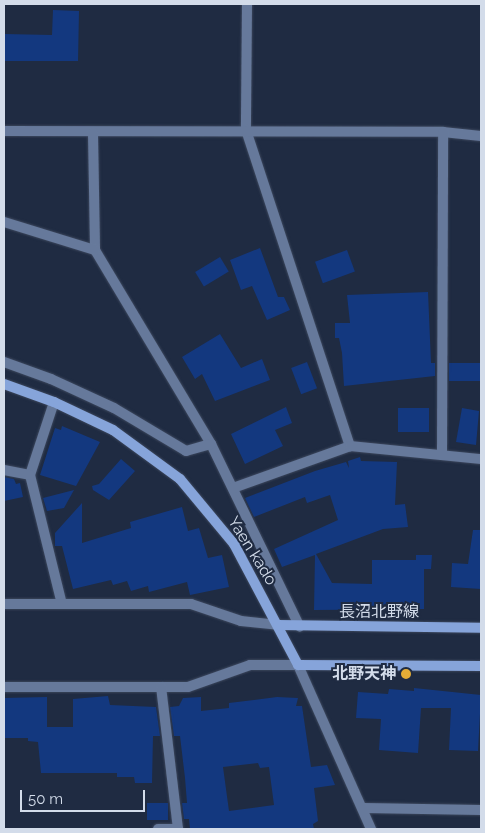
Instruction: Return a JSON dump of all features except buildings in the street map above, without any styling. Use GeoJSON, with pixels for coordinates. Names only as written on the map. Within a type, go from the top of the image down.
{"type":"FeatureCollection","features":[{"type":"Feature","properties":{"kind":"main road","name":"Yaen kado"},"geometry":{"type":"LineString","coordinates":[[4,384],[54,402],[128,438],[180,479],[234,544],[298,665]]}},
{"type":"Feature","properties":{"kind":"main road","name":"長沼北野線"},"geometry":{"type":"LineString","coordinates":[[278,625],[300,627],[481,628]]}},
{"type":"Feature","properties":{"kind":"main road"},"geometry":{"type":"LineString","coordinates":[[298,665],[481,666]]}},
{"type":"Feature","properties":{"kind":"street"},"geometry":{"type":"LineString","coordinates":[[247,4],[246,130],[350,446]]}},
{"type":"Feature","properties":{"kind":"street"},"geometry":{"type":"LineString","coordinates":[[4,131],[93,133],[246,130],[443,132],[481,136]]}},
{"type":"Feature","properties":{"kind":"street"},"geometry":{"type":"LineString","coordinates":[[442,455],[443,132]]}},
{"type":"Feature","properties":{"kind":"street"},"geometry":{"type":"LineString","coordinates":[[93,133],[95,250],[211,444],[300,627]]}},
{"type":"Feature","properties":{"kind":"street"},"geometry":{"type":"LineString","coordinates":[[4,222],[95,250]]}},
{"type":"Feature","properties":{"kind":"street"},"geometry":{"type":"LineString","coordinates":[[4,362],[51,379],[114,408],[186,452],[211,444]]}},
{"type":"Feature","properties":{"kind":"street"},"geometry":{"type":"LineString","coordinates":[[54,402],[30,475],[62,604]]}},
{"type":"Feature","properties":{"kind":"street"},"geometry":{"type":"LineString","coordinates":[[233,488],[350,446],[481,459]]}},
{"type":"Feature","properties":{"kind":"street"},"geometry":{"type":"LineString","coordinates":[[4,470],[30,475]]}},
{"type":"Feature","properties":{"kind":"street"},"geometry":{"type":"LineString","coordinates":[[4,604],[191,604],[240,621],[278,625]]}},
{"type":"Feature","properties":{"kind":"street"},"geometry":{"type":"LineString","coordinates":[[4,687],[188,687],[250,664],[298,665]]}},
{"type":"Feature","properties":{"kind":"street","name":"Yaen kado"},"geometry":{"type":"LineString","coordinates":[[298,665],[372,829]]}},
{"type":"Feature","properties":{"kind":"street"},"geometry":{"type":"LineString","coordinates":[[158,829],[178,829],[160,687]]}},
{"type":"Feature","properties":{"kind":"street"},"geometry":{"type":"LineString","coordinates":[[364,808],[481,810]]}},
{"type":"Feature","properties":{"kind":"place","name":"北野天神"},"geometry":{"type":"Point","coordinates":[406,674]}}]}
